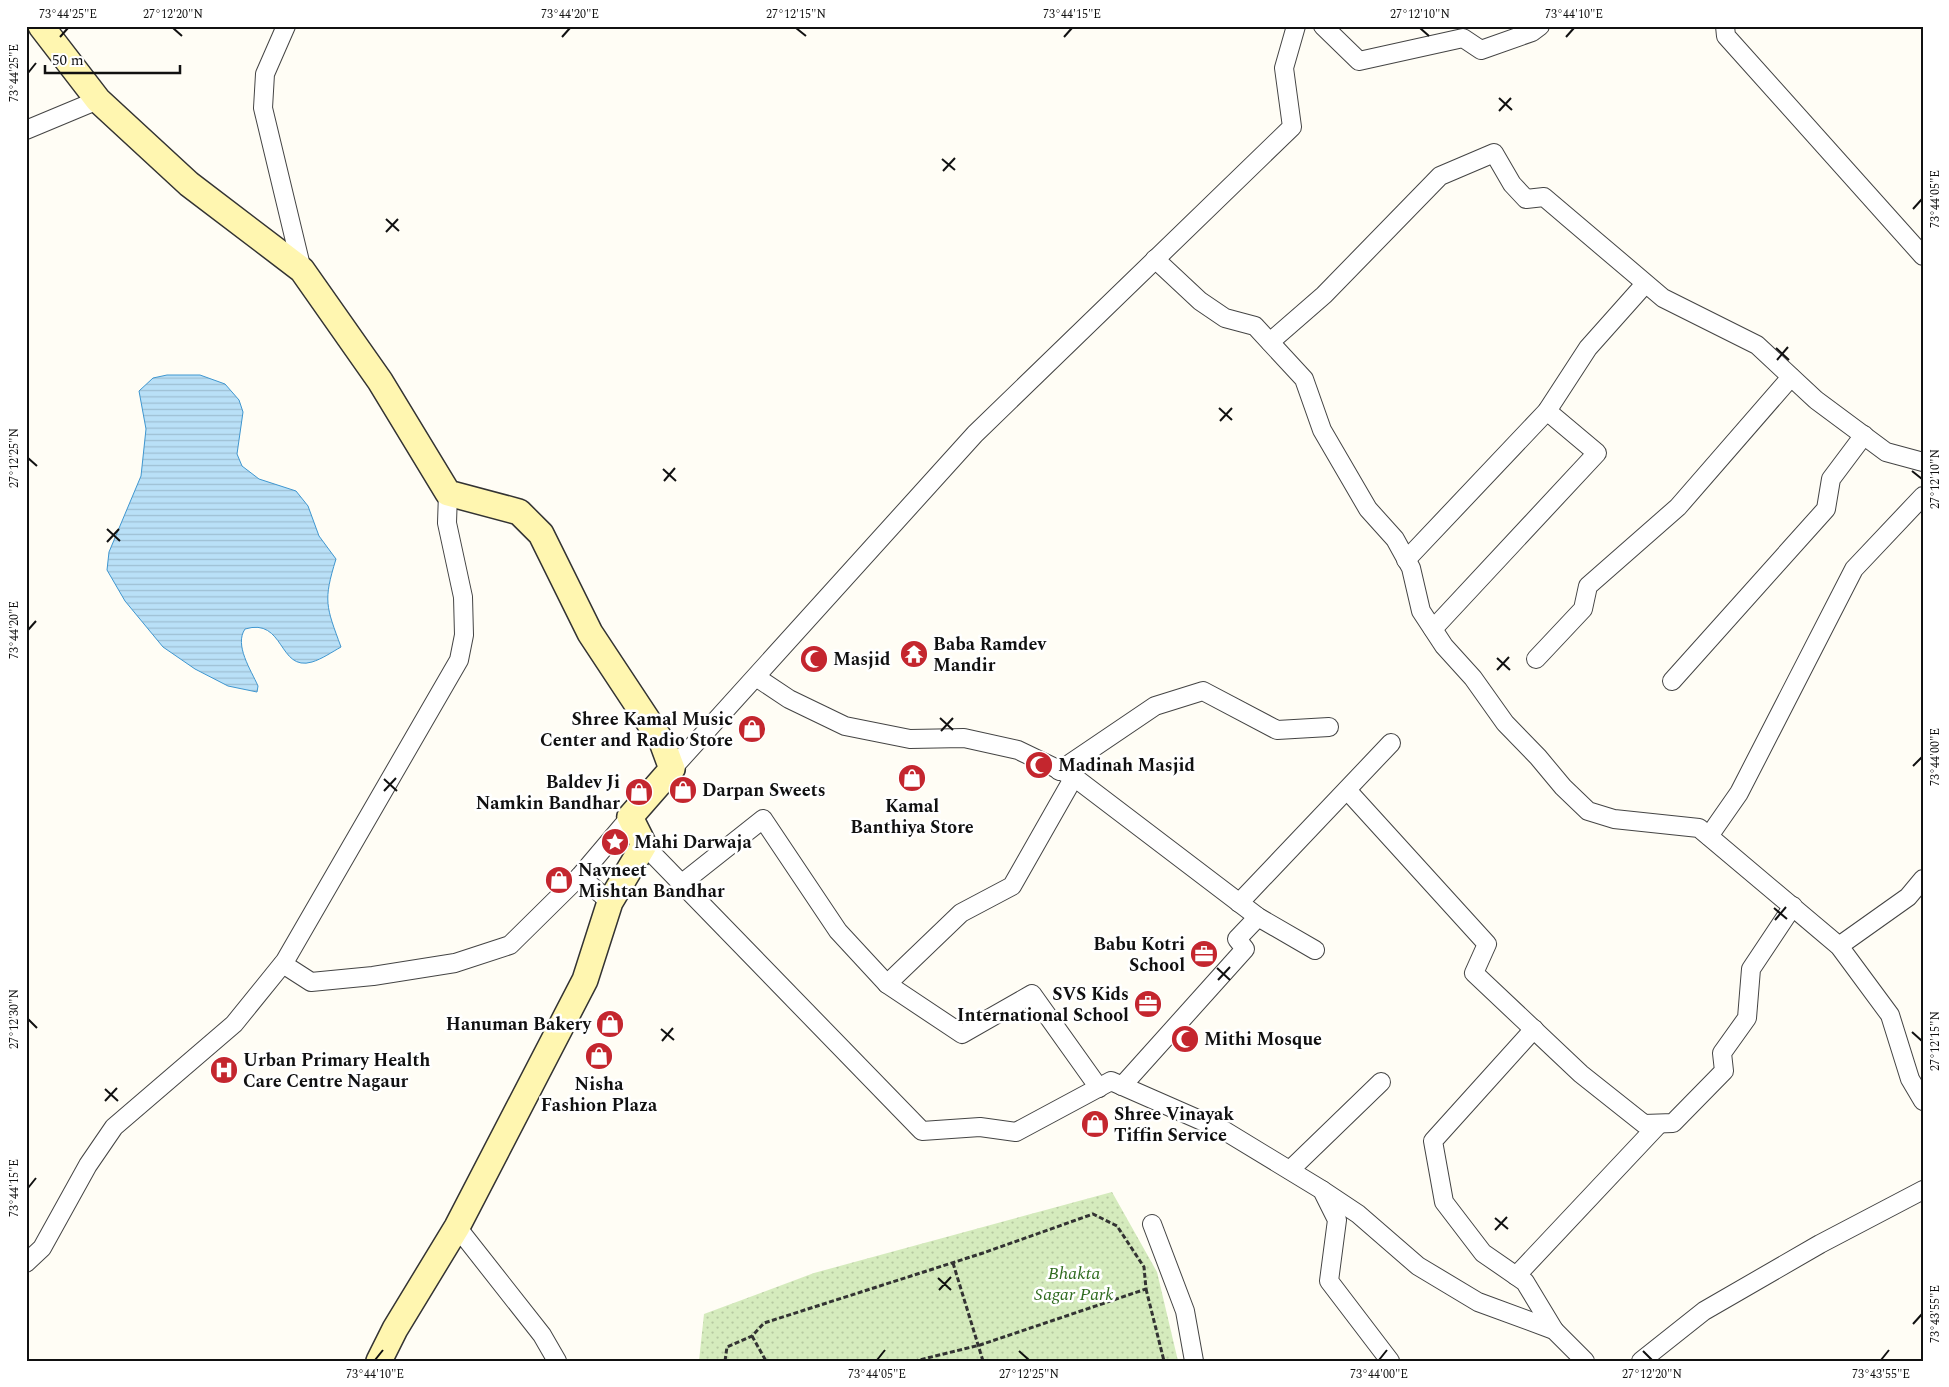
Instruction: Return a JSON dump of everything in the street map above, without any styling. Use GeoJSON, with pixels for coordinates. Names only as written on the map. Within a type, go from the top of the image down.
{"type":"FeatureCollection","features":[{"type":"Feature","properties":{"kind":"street"},"geometry":{"type":"LineString","coordinates":[[26,1263],[42,1248],[88,1165],[114,1128],[234,1024],[283,964],[459,660],[464,636],[463,597],[447,523],[448,493],[380,380],[302,270],[189,184],[98,100],[41,26]]}},
{"type":"Feature","properties":{"kind":"street"},"geometry":{"type":"LineString","coordinates":[[286,26],[265,74],[263,108],[302,270]]}},
{"type":"Feature","properties":{"kind":"street"},"geometry":{"type":"LineString","coordinates":[[283,964],[311,982],[373,976],[455,963],[510,945],[580,876],[672,769],[975,434],[1292,127],[1284,68],[1296,26]]}},
{"type":"Feature","properties":{"kind":"street"},"geometry":{"type":"LineString","coordinates":[[1323,26],[1359,61],[1461,32],[1482,50],[1532,32],[1540,26]]}},
{"type":"Feature","properties":{"kind":"street"},"geometry":{"type":"LineString","coordinates":[[1725,26],[1726,36],[1923,256]]}},
{"type":"Feature","properties":{"kind":"street"},"geometry":{"type":"LineString","coordinates":[[26,130],[98,100]]}},
{"type":"Feature","properties":{"kind":"street"},"geometry":{"type":"LineString","coordinates":[[1270,342],[1324,296],[1440,176],[1494,153],[1512,184],[1526,199],[1544,197],[1663,298],[1757,345],[1816,400],[1886,452],[1923,462]]}},
{"type":"Feature","properties":{"kind":"street"},"geometry":{"type":"LineString","coordinates":[[1155,259],[1200,301],[1225,318],[1255,326],[1304,380],[1322,430],[1368,509],[1395,539],[1411,568],[1421,611],[1444,646],[1473,678],[1505,723],[1588,811],[1614,819],[1699,828],[1839,946],[1890,1015],[1910,1079],[1923,1100]]}},
{"type":"Feature","properties":{"kind":"street"},"geometry":{"type":"LineString","coordinates":[[1406,560],[1547,411],[1588,348],[1645,284]]}},
{"type":"Feature","properties":{"kind":"street"},"geometry":{"type":"LineString","coordinates":[[1536,659],[1583,609],[1588,586],[1678,507],[1791,377]]}},
{"type":"Feature","properties":{"kind":"street"},"geometry":{"type":"LineString","coordinates":[[1433,629],[1597,453],[1547,411]]}},
{"type":"Feature","properties":{"kind":"street"},"geometry":{"type":"LineString","coordinates":[[1672,681],[1826,509],[1831,480],[1864,435]]}},
{"type":"Feature","properties":{"kind":"street"},"geometry":{"type":"LineString","coordinates":[[448,493],[519,512],[541,534],[590,633],[662,742],[672,769]]}},
{"type":"Feature","properties":{"kind":"street"},"geometry":{"type":"LineString","coordinates":[[1709,836],[1739,793],[1854,569],[1923,496]]}},
{"type":"Feature","properties":{"kind":"street"},"geometry":{"type":"LineString","coordinates":[[756,677],[789,699],[845,726],[910,739],[973,740],[1018,750],[1067,774],[1258,917],[1315,950]]}},
{"type":"Feature","properties":{"kind":"street"},"geometry":{"type":"LineString","coordinates":[[887,984],[962,913],[1012,886],[1067,774],[1155,706],[1203,691],[1278,730],[1328,728]]}},
{"type":"Feature","properties":{"kind":"street"},"geometry":{"type":"LineString","coordinates":[[1239,903],[1391,743]]}},
{"type":"Feature","properties":{"kind":"street"},"geometry":{"type":"LineString","coordinates":[[1347,790],[1487,944],[1474,973],[1581,1074],[1644,1124],[1673,1124],[1724,1071],[1722,1053],[1747,1018],[1751,969],[1793,906]]}},
{"type":"Feature","properties":{"kind":"street"},"geometry":{"type":"LineString","coordinates":[[630,817],[644,846],[922,1131],[980,1127],[1016,1132],[1111,1081],[1225,1131],[1290,1170],[1358,1214],[1418,1266],[1478,1302],[1554,1330]]}},
{"type":"Feature","properties":{"kind":"street"},"geometry":{"type":"LineString","coordinates":[[681,884],[763,819],[838,931],[887,984],[962,1034],[1032,994],[1099,1088]]}},
{"type":"Feature","properties":{"kind":"street"},"geometry":{"type":"LineString","coordinates":[[379,1361],[394,1329],[457,1227],[585,980],[610,902],[644,846]]}},
{"type":"Feature","properties":{"kind":"street"},"geometry":{"type":"LineString","coordinates":[[580,876],[610,902]]}},
{"type":"Feature","properties":{"kind":"street"},"geometry":{"type":"LineString","coordinates":[[1839,946],[1908,898],[1923,878]]}},
{"type":"Feature","properties":{"kind":"street"},"geometry":{"type":"LineString","coordinates":[[1122,1086],[1245,950],[1237,939],[1258,917]]}},
{"type":"Feature","properties":{"kind":"street"},"geometry":{"type":"LineString","coordinates":[[1534,1029],[1433,1142],[1444,1202],[1483,1253],[1525,1282],[1554,1330],[1585,1361]]}},
{"type":"Feature","properties":{"kind":"street"},"geometry":{"type":"LineString","coordinates":[[1290,1170],[1381,1082]]}},
{"type":"Feature","properties":{"kind":"street"},"geometry":{"type":"LineString","coordinates":[[1516,1276],[1659,1124]]}},
{"type":"Feature","properties":{"kind":"street"},"geometry":{"type":"LineString","coordinates":[[1322,1190],[1337,1220],[1329,1281],[1390,1361]]}},
{"type":"Feature","properties":{"kind":"street"},"geometry":{"type":"LineString","coordinates":[[1641,1361],[1704,1311],[1820,1244],[1923,1190]]}},
{"type":"Feature","properties":{"kind":"street"},"geometry":{"type":"LineString","coordinates":[[1152,1224],[1185,1311],[1194,1361]]}},
{"type":"Feature","properties":{"kind":"street"},"geometry":{"type":"LineString","coordinates":[[457,1227],[542,1335],[557,1361]]}},
{"type":"Feature","properties":{"kind":"path"},"geometry":{"type":"LineString","coordinates":[[725,1361],[727,1347],[752,1336],[764,1322],[953,1263],[1093,1214],[1117,1226],[1144,1267],[1146,1289],[1164,1361]]}},
{"type":"Feature","properties":{"kind":"path"},"geometry":{"type":"LineString","coordinates":[[953,1263],[980,1345],[983,1361]]}},
{"type":"Feature","properties":{"kind":"path"},"geometry":{"type":"LineString","coordinates":[[915,1361],[980,1345],[1146,1289]]}},
{"type":"Feature","properties":{"kind":"path"},"geometry":{"type":"LineString","coordinates":[[752,1336],[766,1361]]}},
{"type":"Feature","properties":{"kind":"green space","name":"Bhakta Sagar Park"},"geometry":{"type":"Polygon","coordinates":[[[1112,1192],[1157,1272],[1178,1361],[699,1361],[704,1314],[814,1273],[1112,1192]]]}},
{"type":"Feature","properties":{"kind":"water"},"geometry":{"type":"Polygon","coordinates":[[[167,375],[200,375],[225,384],[239,400],[243,412],[237,454],[242,466],[259,479],[296,491],[308,506],[319,536],[336,559],[329,585],[328,603],[329,612],[341,647],[316,661],[301,663],[286,653],[268,630],[258,627],[245,629],[241,642],[242,650],[258,686],[257,692],[228,686],[195,669],[163,647],[125,601],[107,570],[109,552],[141,476],[146,429],[139,391],[153,378],[167,375]]]}},
{"type":"Feature","properties":{"kind":"place","name":"Baba Ramdev Mandir"},"geometry":{"type":"Point","coordinates":[914,654]}},
{"type":"Feature","properties":{"kind":"place","name":"Masjid"},"geometry":{"type":"Point","coordinates":[814,659]}},
{"type":"Feature","properties":{"kind":"place","name":"Shree Kamal Music Center and Radio Store"},"geometry":{"type":"Point","coordinates":[752,729]}},
{"type":"Feature","properties":{"kind":"place","name":"Madinah Masjid"},"geometry":{"type":"Point","coordinates":[1039,765]}},
{"type":"Feature","properties":{"kind":"place","name":"Kamal Banthiya Store"},"geometry":{"type":"Point","coordinates":[912,778]}},
{"type":"Feature","properties":{"kind":"place","name":"Darpan Sweets"},"geometry":{"type":"Point","coordinates":[683,790]}},
{"type":"Feature","properties":{"kind":"place","name":"Baldev Ji Namkin Bandhar"},"geometry":{"type":"Point","coordinates":[639,792]}},
{"type":"Feature","properties":{"kind":"place","name":"Mahi Darwaja"},"geometry":{"type":"Point","coordinates":[615,842]}},
{"type":"Feature","properties":{"kind":"place","name":"Navneet Mishtan Bandhar"},"geometry":{"type":"Point","coordinates":[559,880]}},
{"type":"Feature","properties":{"kind":"place","name":"Babu Kotri School"},"geometry":{"type":"Point","coordinates":[1204,954]}},
{"type":"Feature","properties":{"kind":"place","name":"SVS Kids International School"},"geometry":{"type":"Point","coordinates":[1148,1004]}},
{"type":"Feature","properties":{"kind":"place","name":"Hanuman Bakery"},"geometry":{"type":"Point","coordinates":[610,1024]}},
{"type":"Feature","properties":{"kind":"place","name":"Mithi Mosque"},"geometry":{"type":"Point","coordinates":[1185,1039]}},
{"type":"Feature","properties":{"kind":"place","name":"Nisha Fashion Plaza"},"geometry":{"type":"Point","coordinates":[599,1056]}},
{"type":"Feature","properties":{"kind":"place","name":"Urban Primary Health Care Centre Nagaur"},"geometry":{"type":"Point","coordinates":[224,1070]}},
{"type":"Feature","properties":{"kind":"place","name":"Shree Vinayak Tiffin Service"},"geometry":{"type":"Point","coordinates":[1095,1124]}}]}
